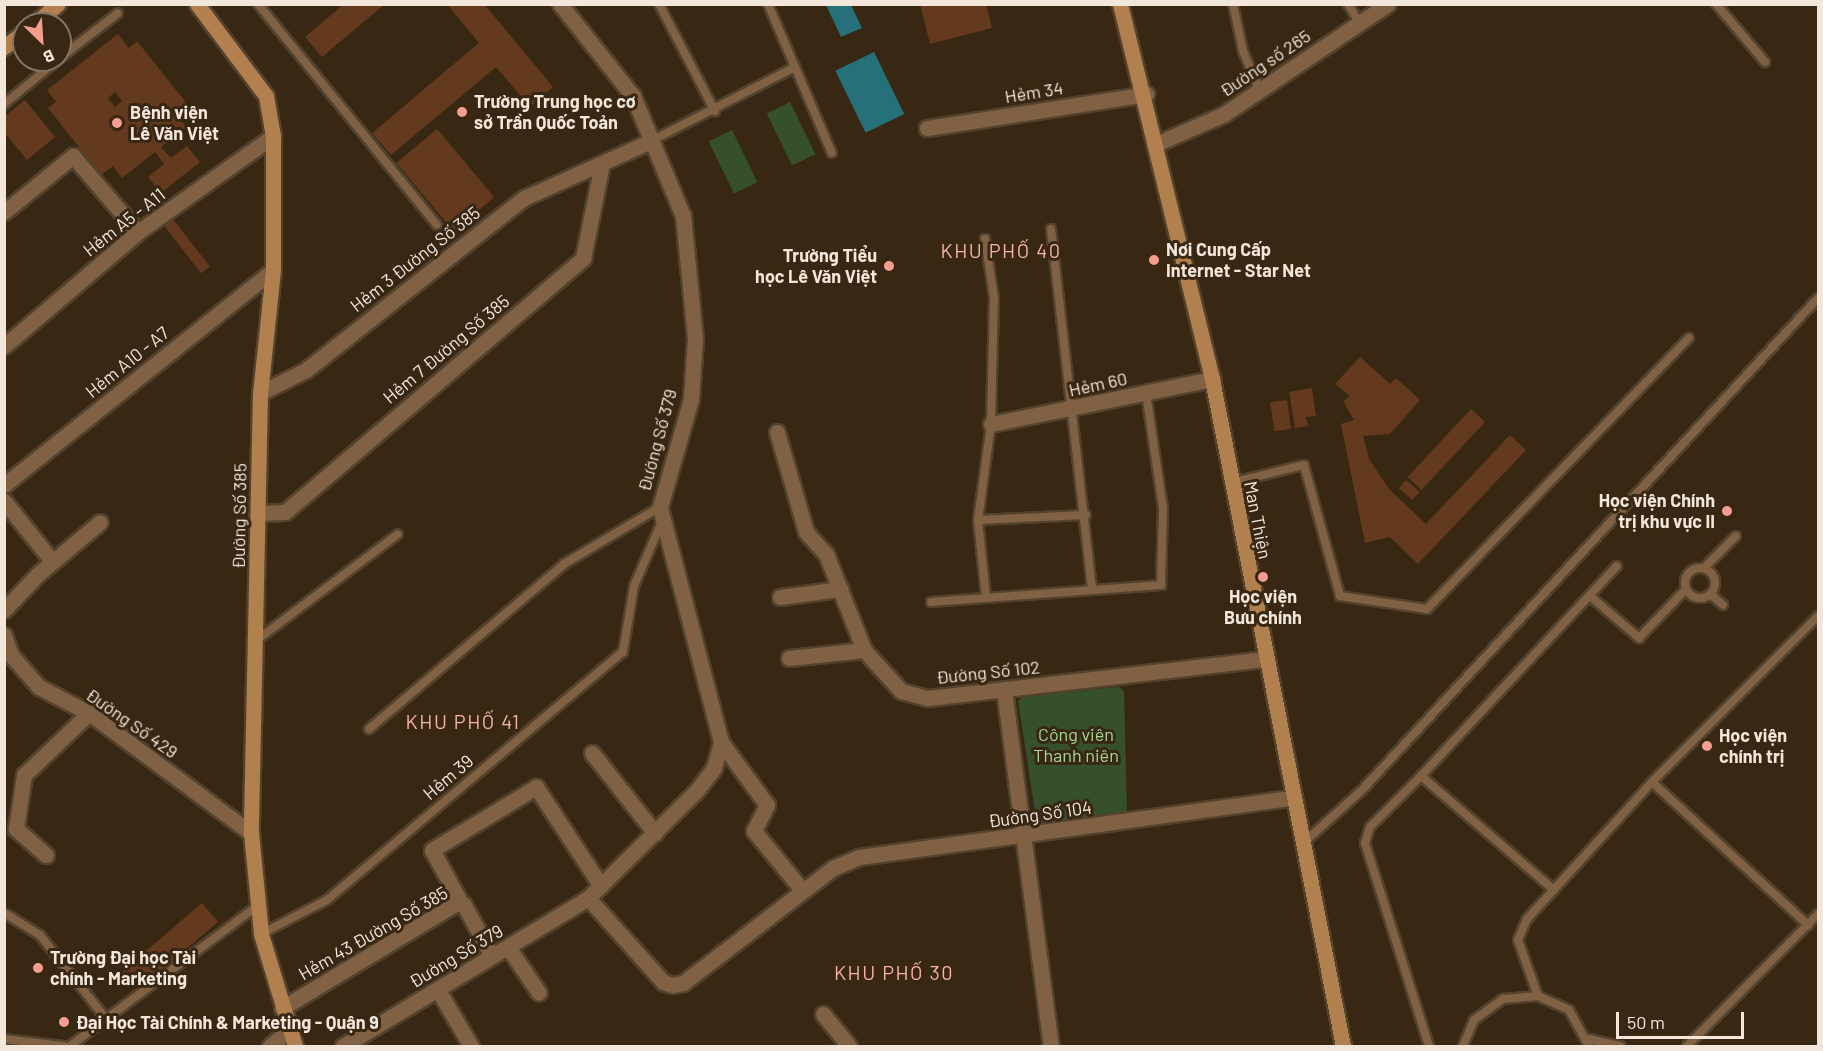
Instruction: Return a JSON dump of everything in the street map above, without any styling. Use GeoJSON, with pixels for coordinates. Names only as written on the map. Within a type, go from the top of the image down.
{"type":"FeatureCollection","features":[{"type":"Feature","properties":{"kind":"street","name":"Đường Số 385"},"geometry":{"type":"LineString","coordinates":[[197,4],[266,96],[273,136],[273,270],[260,393],[257,640],[251,833],[261,934],[288,1031],[295,1047]]}},
{"type":"Feature","properties":{"kind":"street","name":"Đường Số 379"},"geometry":{"type":"LineString","coordinates":[[344,1047],[588,898],[698,789],[714,768],[721,742],[661,513],[691,399],[695,338],[683,216],[633,96],[560,4]]}},
{"type":"Feature","properties":{"kind":"street","name":"Man Thiện"},"geometry":{"type":"LineString","coordinates":[[1120,4],[1146,94],[1212,379],[1264,659],[1343,1047]]}},
{"type":"Feature","properties":{"kind":"street","name":"Đường số 265"},"geometry":{"type":"LineString","coordinates":[[1158,143],[1224,114],[1388,4]]}},
{"type":"Feature","properties":{"kind":"street","name":"Hẻm 34"},"geometry":{"type":"LineString","coordinates":[[927,128],[1146,94]]}},
{"type":"Feature","properties":{"kind":"street","name":"Hẻm A5 - A11"},"geometry":{"type":"LineString","coordinates":[[4,346],[138,232],[273,136]]}},
{"type":"Feature","properties":{"kind":"street","name":"Hẻm 3 Đường Số 385"},"geometry":{"type":"LineString","coordinates":[[260,393],[306,370],[524,198],[601,169],[651,141]]}},
{"type":"Feature","properties":{"kind":"street"},"geometry":{"type":"LineString","coordinates":[[4,212],[73,156],[138,232]]}},
{"type":"Feature","properties":{"kind":"street","name":"Hẻm 7 Đường Số 385"},"geometry":{"type":"LineString","coordinates":[[258,513],[285,512],[582,258],[601,169]]}},
{"type":"Feature","properties":{"kind":"street","name":"Hẻm A10 - A7"},"geometry":{"type":"LineString","coordinates":[[4,485],[273,270]]}},
{"type":"Feature","properties":{"kind":"street","name":"Hẻm 60"},"geometry":{"type":"LineString","coordinates":[[991,424],[1212,379]]}},
{"type":"Feature","properties":{"kind":"street","name":"Đường Số 102"},"geometry":{"type":"LineString","coordinates":[[777,432],[801,521],[826,554],[864,651],[901,691],[928,698],[1264,659]]}},
{"type":"Feature","properties":{"kind":"street"},"geometry":{"type":"LineString","coordinates":[[4,501],[52,561]]}},
{"type":"Feature","properties":{"kind":"street"},"geometry":{"type":"LineString","coordinates":[[4,610],[52,561],[100,522]]}},
{"type":"Feature","properties":{"kind":"street"},"geometry":{"type":"LineString","coordinates":[[780,597],[840,589]]}},
{"type":"Feature","properties":{"kind":"street","name":"Đường Số 429"},"geometry":{"type":"LineString","coordinates":[[4,635],[11,655],[39,687],[89,713],[251,833]]}},
{"type":"Feature","properties":{"kind":"street"},"geometry":{"type":"LineString","coordinates":[[789,658],[864,651]]}},
{"type":"Feature","properties":{"kind":"street"},"geometry":{"type":"LineString","coordinates":[[1004,690],[1027,836],[1051,1047]]}},
{"type":"Feature","properties":{"kind":"street"},"geometry":{"type":"LineString","coordinates":[[46,855],[16,829],[24,775],[89,713]]}},
{"type":"Feature","properties":{"kind":"street"},"geometry":{"type":"LineString","coordinates":[[588,898],[663,982],[672,985],[683,983],[803,891],[754,831],[767,805],[721,742]]}},
{"type":"Feature","properties":{"kind":"street"},"geometry":{"type":"LineString","coordinates":[[592,753],[655,833]]}},
{"type":"Feature","properties":{"kind":"street"},"geometry":{"type":"LineString","coordinates":[[461,903],[432,850],[536,787],[601,886]]}},
{"type":"Feature","properties":{"kind":"street","name":"Đường Số 104"},"geometry":{"type":"LineString","coordinates":[[803,891],[859,857],[1027,836],[1292,798]]}},
{"type":"Feature","properties":{"kind":"street","name":"Hẻm 43 Đường Số 385"},"geometry":{"type":"LineString","coordinates":[[282,1008],[461,903],[492,956]]}},
{"type":"Feature","properties":{"kind":"street"},"geometry":{"type":"LineString","coordinates":[[508,947],[539,993]]}},
{"type":"Feature","properties":{"kind":"street"},"geometry":{"type":"LineString","coordinates":[[438,990],[470,1046]]}},
{"type":"Feature","properties":{"kind":"street"},"geometry":{"type":"LineString","coordinates":[[823,1014],[849,1047]]}},
{"type":"Feature","properties":{"kind":"street"},"geometry":{"type":"LineString","coordinates":[[270,1047],[288,1031]]}},
{"type":"Feature","properties":{"kind":"lane"},"geometry":{"type":"LineString","coordinates":[[258,4],[437,225]]}},
{"type":"Feature","properties":{"kind":"lane"},"geometry":{"type":"LineString","coordinates":[[659,4],[716,111]]}},
{"type":"Feature","properties":{"kind":"lane"},"geometry":{"type":"LineString","coordinates":[[768,4],[832,153]]}},
{"type":"Feature","properties":{"kind":"lane"},"geometry":{"type":"LineString","coordinates":[[1233,4],[1243,51],[1260,91]]}},
{"type":"Feature","properties":{"kind":"lane"},"geometry":{"type":"LineString","coordinates":[[1347,4],[1359,22]]}},
{"type":"Feature","properties":{"kind":"lane"},"geometry":{"type":"LineString","coordinates":[[1716,4],[1765,62]]}},
{"type":"Feature","properties":{"kind":"lane"},"geometry":{"type":"LineString","coordinates":[[72,48],[118,13]]}},
{"type":"Feature","properties":{"kind":"lane"},"geometry":{"type":"LineString","coordinates":[[651,141],[716,111],[795,67]]}},
{"type":"Feature","properties":{"kind":"lane"},"geometry":{"type":"LineString","coordinates":[[4,104],[43,72]]}},
{"type":"Feature","properties":{"kind":"lane"},"geometry":{"type":"LineString","coordinates":[[1051,229],[1086,515],[1092,588]]}},
{"type":"Feature","properties":{"kind":"lane"},"geometry":{"type":"LineString","coordinates":[[985,239],[994,298],[991,424],[978,520],[986,598]]}},
{"type":"Feature","properties":{"kind":"lane"},"geometry":{"type":"LineString","coordinates":[[1302,844],[1361,791],[1818,298]]}},
{"type":"Feature","properties":{"kind":"lane"},"geometry":{"type":"LineString","coordinates":[[1232,483],[1304,465],[1340,596],[1427,609],[1689,338]]}},
{"type":"Feature","properties":{"kind":"lane"},"geometry":{"type":"LineString","coordinates":[[931,602],[1092,588],[1161,585],[1162,508],[1146,393]]}},
{"type":"Feature","properties":{"kind":"lane"},"geometry":{"type":"LineString","coordinates":[[369,729],[564,564],[661,513]]}},
{"type":"Feature","properties":{"kind":"lane","name":"Hẻm 39"},"geometry":{"type":"LineString","coordinates":[[261,934],[327,900],[623,652],[634,586],[661,513]]}},
{"type":"Feature","properties":{"kind":"lane"},"geometry":{"type":"LineString","coordinates":[[978,520],[1086,515]]}},
{"type":"Feature","properties":{"kind":"lane"},"geometry":{"type":"LineString","coordinates":[[257,640],[398,534]]}},
{"type":"Feature","properties":{"kind":"lane"},"geometry":{"type":"LineString","coordinates":[[1590,596],[1639,638],[1686,588],[1689,573],[1704,568],[1736,536]]}},
{"type":"Feature","properties":{"kind":"lane"},"geometry":{"type":"LineString","coordinates":[[1429,1047],[1365,843],[1370,827],[1421,776],[1617,566]]}},
{"type":"Feature","properties":{"kind":"lane"},"geometry":{"type":"LineString","coordinates":[[1704,568],[1714,577],[1710,594]]}},
{"type":"Feature","properties":{"kind":"lane"},"geometry":{"type":"LineString","coordinates":[[1686,588],[1694,597],[1710,594]]}},
{"type":"Feature","properties":{"kind":"lane"},"geometry":{"type":"LineString","coordinates":[[1710,594],[1723,605]]}},
{"type":"Feature","properties":{"kind":"lane"},"geometry":{"type":"LineString","coordinates":[[1538,996],[1518,940],[1527,919],[1652,782],[1818,616]]}},
{"type":"Feature","properties":{"kind":"lane"},"geometry":{"type":"LineString","coordinates":[[1421,776],[1554,890]]}},
{"type":"Feature","properties":{"kind":"lane"},"geometry":{"type":"LineString","coordinates":[[1652,782],[1808,925]]}},
{"type":"Feature","properties":{"kind":"lane"},"geometry":{"type":"LineString","coordinates":[[70,1047],[257,906]]}},
{"type":"Feature","properties":{"kind":"lane"},"geometry":{"type":"LineString","coordinates":[[6,914],[40,935],[106,1020]]}},
{"type":"Feature","properties":{"kind":"lane"},"geometry":{"type":"LineString","coordinates":[[1687,1047],[1818,914]]}},
{"type":"Feature","properties":{"kind":"lane"},"geometry":{"type":"LineString","coordinates":[[1463,1047],[1474,1020],[1503,999],[1538,996],[1569,1011],[1589,1043],[1620,1047]]}},
{"type":"Feature","properties":{"kind":"lane"},"geometry":{"type":"LineString","coordinates":[[4,1039],[64,1047]]}},
{"type":"Feature","properties":{"kind":"green space"},"geometry":{"type":"Polygon","coordinates":[[[790,102],[815,154],[792,166],[767,113],[790,102]]]}},
{"type":"Feature","properties":{"kind":"green space"},"geometry":{"type":"Polygon","coordinates":[[[732,130],[757,182],[734,194],[709,141],[732,130]]]}},
{"type":"Feature","properties":{"kind":"green space","name":"Công viên Thanh niên"},"geometry":{"type":"Polygon","coordinates":[[[1119,687],[1124,691],[1127,813],[1045,825],[1036,818],[1018,701],[1024,696],[1119,687]]]}},
{"type":"Feature","properties":{"kind":"water"},"geometry":{"type":"Polygon","coordinates":[[[826,5],[851,5],[862,28],[841,37],[826,5]]]}},
{"type":"Feature","properties":{"kind":"water"},"geometry":{"type":"Polygon","coordinates":[[[874,52],[904,114],[866,133],[835,71],[874,52]]]}},
{"type":"Feature","properties":{"kind":"building"},"geometry":{"type":"Polygon","coordinates":[[[344,4],[385,4],[322,57],[305,37],[344,4]]]}},
{"type":"Feature","properties":{"kind":"building"},"geometry":{"type":"Polygon","coordinates":[[[447,4],[484,4],[553,87],[530,107],[496,67],[391,155],[372,133],[479,43],[447,4]]]}},
{"type":"Feature","properties":{"kind":"building"},"geometry":{"type":"Polygon","coordinates":[[[920,4],[986,4],[992,28],[930,44],[920,4]]]}},
{"type":"Feature","properties":{"kind":"building"},"geometry":{"type":"Polygon","coordinates":[[[118,34],[129,48],[137,41],[188,105],[176,114],[186,127],[161,147],[171,158],[187,146],[200,162],[161,193],[148,177],[164,164],[155,152],[122,178],[113,166],[101,175],[48,108],[56,102],[47,90],[118,34]],[[115,92],[108,98],[115,107],[122,101],[115,92]]]}},
{"type":"Feature","properties":{"kind":"building"},"geometry":{"type":"Polygon","coordinates":[[[25,100],[55,137],[27,160],[4,132],[4,117],[25,100]]]}},
{"type":"Feature","properties":{"kind":"building"},"geometry":{"type":"Polygon","coordinates":[[[437,129],[494,197],[454,231],[396,163],[437,129]]]}},
{"type":"Feature","properties":{"kind":"building"},"geometry":{"type":"Polygon","coordinates":[[[168,213],[210,267],[201,273],[159,220],[168,213]]]}},
{"type":"Feature","properties":{"kind":"building"},"geometry":{"type":"Polygon","coordinates":[[[1360,357],[1390,384],[1396,378],[1420,400],[1390,434],[1363,436],[1369,459],[1389,489],[1426,524],[1510,435],[1526,450],[1418,564],[1390,537],[1365,543],[1341,424],[1354,420],[1343,401],[1350,396],[1335,384],[1360,357]]]}},
{"type":"Feature","properties":{"kind":"building"},"geometry":{"type":"Polygon","coordinates":[[[1312,388],[1316,416],[1306,417],[1308,426],[1295,428],[1289,392],[1312,388]]]}},
{"type":"Feature","properties":{"kind":"building"},"geometry":{"type":"Polygon","coordinates":[[[1287,400],[1291,429],[1274,431],[1270,402],[1287,400]]]}},
{"type":"Feature","properties":{"kind":"building"},"geometry":{"type":"Polygon","coordinates":[[[1471,409],[1485,422],[1421,490],[1408,477],[1471,409]]]}},
{"type":"Feature","properties":{"kind":"building"},"geometry":{"type":"Polygon","coordinates":[[[1406,480],[1420,492],[1412,500],[1399,488],[1406,480]]]}},
{"type":"Feature","properties":{"kind":"building"},"geometry":{"type":"Polygon","coordinates":[[[202,903],[218,922],[145,984],[127,981],[120,973],[202,903]]]}},
{"type":"Feature","properties":{"kind":"place","name":"Trường Trung học cơ sở Trần Quốc Toản"},"geometry":{"type":"Point","coordinates":[462,112]}},
{"type":"Feature","properties":{"kind":"place","name":"Bệnh viện Lê Văn Việt"},"geometry":{"type":"Point","coordinates":[117,123]}},
{"type":"Feature","properties":{"kind":"place","name":"Nơi Cung Cấp Internet - Star Net"},"geometry":{"type":"Point","coordinates":[1154,260]}},
{"type":"Feature","properties":{"kind":"place","name":"Trường Tiểu học Lê Văn Việt"},"geometry":{"type":"Point","coordinates":[889,266]}},
{"type":"Feature","properties":{"kind":"place","name":"Học viện Chính trị khu vực II"},"geometry":{"type":"Point","coordinates":[1727,511]}},
{"type":"Feature","properties":{"kind":"place","name":"Học viện Bưu chính"},"geometry":{"type":"Point","coordinates":[1263,577]}},
{"type":"Feature","properties":{"kind":"place","name":"Học viện chính trị"},"geometry":{"type":"Point","coordinates":[1707,746]}},
{"type":"Feature","properties":{"kind":"place","name":"Trường Đại học Tài chính - Marketing"},"geometry":{"type":"Point","coordinates":[38,968]}},
{"type":"Feature","properties":{"kind":"place","name":"Đại Học Tài Chính & Marketing - Quận 9"},"geometry":{"type":"Point","coordinates":[64,1022]}},
{"type":"Feature","properties":{"kind":"district","name":"KHU PHỐ 40"},"geometry":{"type":"Point","coordinates":[1001,250]}},
{"type":"Feature","properties":{"kind":"district","name":"KHU PHỐ 41"},"geometry":{"type":"Point","coordinates":[463,721]}},
{"type":"Feature","properties":{"kind":"district","name":"KHU PHỐ 30"},"geometry":{"type":"Point","coordinates":[894,972]}}]}
